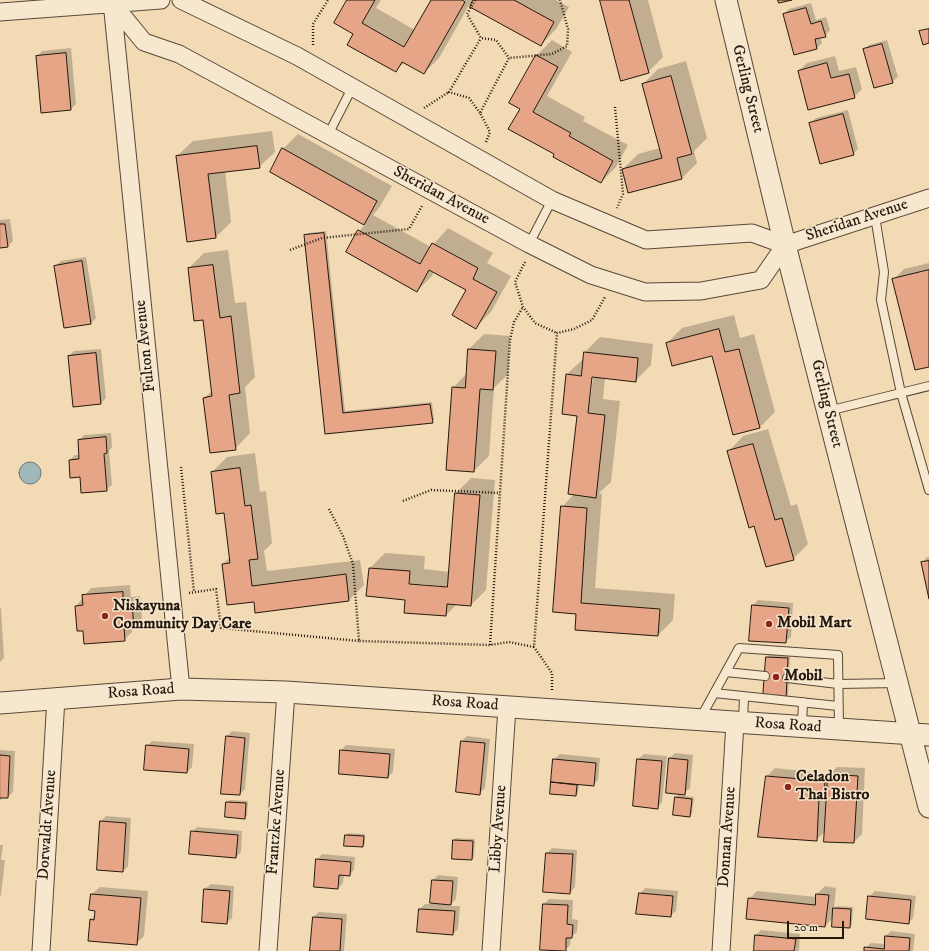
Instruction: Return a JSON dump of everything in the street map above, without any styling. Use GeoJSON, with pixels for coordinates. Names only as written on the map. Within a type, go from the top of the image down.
{"type":"FeatureCollection","features":[{"type":"Feature","properties":{"kind":"street"},"geometry":{"type":"LineString","coordinates":[[0,12],[112,1],[161,0]]}},
{"type":"Feature","properties":{"kind":"street","name":"Sheridan Avenue"},"geometry":{"type":"LineString","coordinates":[[181,0],[297,56],[552,200],[646,240],[752,234],[785,244],[929,198]]}},
{"type":"Feature","properties":{"kind":"street","name":"Gerling Street"},"geometry":{"type":"LineString","coordinates":[[726,0],[785,244],[898,683],[920,734],[929,807]]}},
{"type":"Feature","properties":{"kind":"street","name":"Sheridan Avenue"},"geometry":{"type":"LineString","coordinates":[[112,1],[144,42],[178,54],[531,245],[591,275],[645,292],[701,291],[761,280],[785,244]]}},
{"type":"Feature","properties":{"kind":"street","name":"Fulton Avenue"},"geometry":{"type":"LineString","coordinates":[[112,1],[181,689]]}},
{"type":"Feature","properties":{"kind":"street","name":"Rosa Road"},"geometry":{"type":"LineString","coordinates":[[0,703],[181,689],[286,692],[920,734]]}},
{"type":"Feature","properties":{"kind":"street","name":"Frantzke Avenue"},"geometry":{"type":"LineString","coordinates":[[268,951],[286,692]]}},
{"type":"Feature","properties":{"kind":"street","name":"Dorwaldt Avenue"},"geometry":{"type":"LineString","coordinates":[[41,951],[56,698]]}},
{"type":"Feature","properties":{"kind":"street","name":"Libby Avenue"},"geometry":{"type":"LineString","coordinates":[[491,951],[507,707]]}},
{"type":"Feature","properties":{"kind":"street","name":"Donnan Avenue"},"geometry":{"type":"LineString","coordinates":[[721,951],[739,723]]}},
{"type":"Feature","properties":{"kind":"lane"},"geometry":{"type":"LineString","coordinates":[[328,135],[352,88]]}},
{"type":"Feature","properties":{"kind":"lane"},"geometry":{"type":"LineString","coordinates":[[531,245],[552,200]]}},
{"type":"Feature","properties":{"kind":"lane"},"geometry":{"type":"LineString","coordinates":[[875,216],[884,272],[881,300],[901,393],[929,490]]}},
{"type":"Feature","properties":{"kind":"lane"},"geometry":{"type":"LineString","coordinates":[[828,411],[929,386]]}},
{"type":"Feature","properties":{"kind":"lane"},"geometry":{"type":"LineString","coordinates":[[700,720],[739,648],[838,655],[839,729]]}},
{"type":"Feature","properties":{"kind":"lane"},"geometry":{"type":"LineString","coordinates":[[726,672],[765,676]]}},
{"type":"Feature","properties":{"kind":"lane"},"geometry":{"type":"LineString","coordinates":[[788,678],[838,684],[898,683]]}},
{"type":"Feature","properties":{"kind":"lane"},"geometry":{"type":"LineString","coordinates":[[714,693],[838,706]]}},
{"type":"Feature","properties":{"kind":"lane"},"geometry":{"type":"LineString","coordinates":[[739,723],[744,697]]}},
{"type":"Feature","properties":{"kind":"lane"},"geometry":{"type":"LineString","coordinates":[[802,727],[803,702]]}},
{"type":"Feature","properties":{"kind":"path"},"geometry":{"type":"LineString","coordinates":[[307,62],[312,49],[313,24],[328,0]]}},
{"type":"Feature","properties":{"kind":"path"},"geometry":{"type":"LineString","coordinates":[[475,0],[467,14],[481,38]]}},
{"type":"Feature","properties":{"kind":"path"},"geometry":{"type":"LineString","coordinates":[[509,58],[552,54],[567,46],[568,29],[560,0]]}},
{"type":"Feature","properties":{"kind":"path"},"geometry":{"type":"LineString","coordinates":[[481,38],[496,40],[509,58]]}},
{"type":"Feature","properties":{"kind":"path"},"geometry":{"type":"LineString","coordinates":[[413,122],[421,110],[448,92],[481,38]]}},
{"type":"Feature","properties":{"kind":"path"},"geometry":{"type":"LineString","coordinates":[[480,113],[509,58]]}},
{"type":"Feature","properties":{"kind":"path"},"geometry":{"type":"LineString","coordinates":[[448,92],[469,98],[480,113],[490,132],[478,158]]}},
{"type":"Feature","properties":{"kind":"path"},"geometry":{"type":"LineString","coordinates":[[610,225],[623,194],[615,107]]}},
{"type":"Feature","properties":{"kind":"path"},"geometry":{"type":"LineString","coordinates":[[290,250],[322,238],[409,229],[431,190]]}},
{"type":"Feature","properties":{"kind":"path"},"geometry":{"type":"LineString","coordinates":[[531,245],[515,282],[523,307],[535,323],[557,333],[574,328],[592,320],[611,282]]}},
{"type":"Feature","properties":{"kind":"path"},"geometry":{"type":"LineString","coordinates":[[490,645],[510,340],[514,322],[523,307]]}},
{"type":"Feature","properties":{"kind":"path"},"geometry":{"type":"LineString","coordinates":[[553,710],[552,673],[534,648],[557,333]]}},
{"type":"Feature","properties":{"kind":"path"},"geometry":{"type":"LineString","coordinates":[[181,467],[194,592]]}},
{"type":"Feature","properties":{"kind":"path"},"geometry":{"type":"LineString","coordinates":[[403,501],[431,490],[500,493]]}},
{"type":"Feature","properties":{"kind":"path"},"geometry":{"type":"LineString","coordinates":[[329,509],[343,536],[353,564],[359,640]]}},
{"type":"Feature","properties":{"kind":"path"},"geometry":{"type":"LineString","coordinates":[[171,594],[216,589],[221,628],[359,640],[490,645],[508,642],[534,648]]}},
{"type":"Feature","properties":{"kind":"water"},"geometry":{"type":"Polygon","coordinates":[[[30,462],[38,465],[41,473],[38,481],[30,484],[22,481],[19,473],[22,465],[30,462]]]}},
{"type":"Feature","properties":{"kind":"building"},"geometry":{"type":"Polygon","coordinates":[[[347,0],[375,0],[362,23],[404,47],[431,0],[462,0],[465,2],[424,74],[402,62],[396,72],[347,45],[353,34],[334,23],[347,0]]]}},
{"type":"Feature","properties":{"kind":"building"},"geometry":{"type":"Polygon","coordinates":[[[473,0],[514,0],[554,22],[541,46],[470,7],[473,0]]]}},
{"type":"Feature","properties":{"kind":"building"},"geometry":{"type":"Polygon","coordinates":[[[600,0],[629,0],[649,73],[621,81],[600,0]]]}},
{"type":"Feature","properties":{"kind":"building"},"geometry":{"type":"Polygon","coordinates":[[[778,0],[792,0],[779,3],[778,0]]]}},
{"type":"Feature","properties":{"kind":"building"},"geometry":{"type":"Polygon","coordinates":[[[806,8],[811,24],[821,21],[826,37],[815,39],[817,49],[794,55],[783,14],[806,8]]]}},
{"type":"Feature","properties":{"kind":"building"},"geometry":{"type":"Polygon","coordinates":[[[929,29],[929,43],[923,45],[919,31],[929,29]]]}},
{"type":"Feature","properties":{"kind":"building"},"geometry":{"type":"Polygon","coordinates":[[[882,44],[893,83],[874,88],[863,49],[882,44]]]}},
{"type":"Feature","properties":{"kind":"building"},"geometry":{"type":"Polygon","coordinates":[[[66,53],[71,110],[41,113],[36,56],[66,53]]]}},
{"type":"Feature","properties":{"kind":"building"},"geometry":{"type":"Polygon","coordinates":[[[536,55],[558,67],[533,112],[571,133],[569,136],[613,161],[601,183],[553,157],[554,154],[508,129],[520,109],[509,103],[536,55]]]}},
{"type":"Feature","properties":{"kind":"building"},"geometry":{"type":"Polygon","coordinates":[[[827,63],[831,78],[849,74],[855,98],[808,110],[798,71],[827,63]]]}},
{"type":"Feature","properties":{"kind":"building"},"geometry":{"type":"Polygon","coordinates":[[[671,76],[692,154],[677,158],[682,179],[628,193],[622,169],[662,158],[642,84],[671,76]]]}},
{"type":"Feature","properties":{"kind":"building"},"geometry":{"type":"Polygon","coordinates":[[[843,114],[854,155],[820,164],[809,123],[843,114]]]}},
{"type":"Feature","properties":{"kind":"building"},"geometry":{"type":"Polygon","coordinates":[[[257,146],[260,168],[208,174],[216,238],[187,242],[176,156],[257,146]]]}},
{"type":"Feature","properties":{"kind":"building"},"geometry":{"type":"Polygon","coordinates":[[[282,148],[377,201],[364,225],[270,172],[282,148]]]}},
{"type":"Feature","properties":{"kind":"building"},"geometry":{"type":"Polygon","coordinates":[[[0,224],[5,224],[8,247],[0,248],[0,224]]]}},
{"type":"Feature","properties":{"kind":"building"},"geometry":{"type":"Polygon","coordinates":[[[358,230],[420,264],[432,243],[478,268],[473,279],[497,292],[476,329],[452,315],[466,290],[429,270],[417,292],[346,252],[358,230]]]}},
{"type":"Feature","properties":{"kind":"building"},"geometry":{"type":"Polygon","coordinates":[[[324,233],[343,413],[430,404],[433,423],[325,434],[304,235],[324,233]]]}},
{"type":"Feature","properties":{"kind":"building"},"geometry":{"type":"Polygon","coordinates":[[[82,261],[91,324],[64,328],[54,266],[82,261]]]}},
{"type":"Feature","properties":{"kind":"building"},"geometry":{"type":"Polygon","coordinates":[[[213,265],[220,318],[231,316],[240,393],[229,395],[236,450],[210,453],[203,398],[212,396],[203,320],[194,321],[188,268],[213,265]]]}},
{"type":"Feature","properties":{"kind":"building"},"geometry":{"type":"Polygon","coordinates":[[[929,270],[929,367],[915,370],[892,279],[929,270]]]}},
{"type":"Feature","properties":{"kind":"building"},"geometry":{"type":"Polygon","coordinates":[[[719,329],[725,352],[739,349],[760,428],[733,435],[712,356],[672,366],[666,343],[719,329]]]}},
{"type":"Feature","properties":{"kind":"building"},"geometry":{"type":"Polygon","coordinates":[[[468,349],[496,351],[493,390],[480,389],[474,472],[446,470],[452,387],[465,388],[468,349]]]}},
{"type":"Feature","properties":{"kind":"building"},"geometry":{"type":"Polygon","coordinates":[[[584,352],[638,358],[636,382],[592,377],[588,413],[605,415],[596,498],[568,494],[577,416],[562,414],[566,374],[581,376],[584,352]]]}},
{"type":"Feature","properties":{"kind":"building"},"geometry":{"type":"Polygon","coordinates":[[[96,353],[101,404],[73,407],[68,356],[96,353]]]}},
{"type":"Feature","properties":{"kind":"building"},"geometry":{"type":"Polygon","coordinates":[[[106,437],[107,453],[104,454],[107,491],[81,493],[80,477],[70,478],[69,460],[79,459],[78,440],[106,437]]]}},
{"type":"Feature","properties":{"kind":"building"},"geometry":{"type":"Polygon","coordinates":[[[753,444],[775,520],[782,518],[794,560],[766,567],[754,526],[749,528],[727,451],[753,444]]]}},
{"type":"Feature","properties":{"kind":"building"},"geometry":{"type":"Polygon","coordinates":[[[240,468],[245,506],[251,505],[258,559],[249,560],[252,586],[346,574],[349,601],[255,613],[254,602],[227,605],[222,564],[230,563],[224,513],[216,514],[211,472],[240,468]]]}},
{"type":"Feature","properties":{"kind":"building"},"geometry":{"type":"Polygon","coordinates":[[[455,493],[480,495],[471,606],[447,604],[446,616],[404,613],[405,600],[366,596],[369,568],[410,571],[409,584],[447,587],[455,493]]]}},
{"type":"Feature","properties":{"kind":"building"},"geometry":{"type":"Polygon","coordinates":[[[561,506],[587,508],[581,603],[660,609],[658,636],[575,630],[576,614],[553,612],[561,506]]]}},
{"type":"Feature","properties":{"kind":"building"},"geometry":{"type":"Polygon","coordinates":[[[929,561],[929,599],[921,562],[929,561]]]}},
{"type":"Feature","properties":{"kind":"building","name":"Niskayuna Community Day Care"},"geometry":{"type":"Polygon","coordinates":[[[123,592],[123,604],[132,604],[134,627],[124,627],[125,641],[84,644],[83,631],[77,631],[75,606],[83,605],[82,595],[123,592]]]}},
{"type":"Feature","properties":{"kind":"building","name":"Mobil Mart"},"geometry":{"type":"Polygon","coordinates":[[[752,605],[789,608],[786,643],[749,641],[752,605]]]}},
{"type":"Feature","properties":{"kind":"building","name":"Mobil"},"geometry":{"type":"Polygon","coordinates":[[[766,657],[788,658],[786,699],[763,698],[766,657]]]}},
{"type":"Feature","properties":{"kind":"building"},"geometry":{"type":"Polygon","coordinates":[[[226,736],[245,738],[240,795],[221,794],[226,736]]]}},
{"type":"Feature","properties":{"kind":"building"},"geometry":{"type":"Polygon","coordinates":[[[461,741],[485,743],[480,795],[456,792],[461,741]]]}},
{"type":"Feature","properties":{"kind":"building"},"geometry":{"type":"Polygon","coordinates":[[[146,745],[189,749],[187,773],[144,770],[146,745]]]}},
{"type":"Feature","properties":{"kind":"building"},"geometry":{"type":"Polygon","coordinates":[[[340,750],[390,754],[388,778],[339,774],[340,750]]]}},
{"type":"Feature","properties":{"kind":"building"},"geometry":{"type":"Polygon","coordinates":[[[0,755],[10,756],[8,798],[0,798],[0,755]]]}},
{"type":"Feature","properties":{"kind":"building"},"geometry":{"type":"Polygon","coordinates":[[[669,758],[688,760],[685,795],[666,793],[669,758]]]}},
{"type":"Feature","properties":{"kind":"building"},"geometry":{"type":"Polygon","coordinates":[[[553,759],[596,763],[594,786],[551,782],[553,759]]]}},
{"type":"Feature","properties":{"kind":"building"},"geometry":{"type":"Polygon","coordinates":[[[637,759],[662,761],[658,809],[633,806],[637,759]]]}},
{"type":"Feature","properties":{"kind":"building"},"geometry":{"type":"Polygon","coordinates":[[[828,774],[858,776],[854,843],[824,842],[828,774]]]}},
{"type":"Feature","properties":{"kind":"building"},"geometry":{"type":"Polygon","coordinates":[[[766,776],[825,781],[824,798],[819,798],[817,841],[758,837],[766,776]]]}},
{"type":"Feature","properties":{"kind":"building"},"geometry":{"type":"Polygon","coordinates":[[[551,782],[577,785],[576,796],[550,794],[551,782]]]}},
{"type":"Feature","properties":{"kind":"building"},"geometry":{"type":"Polygon","coordinates":[[[675,797],[692,799],[690,817],[673,815],[675,797]]]}},
{"type":"Feature","properties":{"kind":"building"},"geometry":{"type":"Polygon","coordinates":[[[226,802],[246,803],[245,819],[225,817],[226,802]]]}},
{"type":"Feature","properties":{"kind":"building"},"geometry":{"type":"Polygon","coordinates":[[[100,821],[126,823],[123,872],[97,870],[100,821]]]}},
{"type":"Feature","properties":{"kind":"building"},"geometry":{"type":"Polygon","coordinates":[[[191,831],[238,835],[236,858],[189,854],[191,831]]]}},
{"type":"Feature","properties":{"kind":"building"},"geometry":{"type":"Polygon","coordinates":[[[345,835],[364,836],[363,847],[344,846],[345,835]]]}},
{"type":"Feature","properties":{"kind":"building"},"geometry":{"type":"Polygon","coordinates":[[[453,840],[473,841],[472,860],[452,859],[453,840]]]}},
{"type":"Feature","properties":{"kind":"building"},"geometry":{"type":"Polygon","coordinates":[[[546,853],[573,854],[570,894],[543,892],[546,853]]]}},
{"type":"Feature","properties":{"kind":"building"},"geometry":{"type":"Polygon","coordinates":[[[316,859],[351,862],[350,876],[339,875],[338,889],[314,887],[316,859]]]}},
{"type":"Feature","properties":{"kind":"building"},"geometry":{"type":"Polygon","coordinates":[[[432,880],[453,881],[451,905],[430,903],[432,880]]]}},
{"type":"Feature","properties":{"kind":"building"},"geometry":{"type":"Polygon","coordinates":[[[204,889],[230,891],[227,924],[202,922],[204,889]]]}},
{"type":"Feature","properties":{"kind":"building"},"geometry":{"type":"Polygon","coordinates":[[[639,893],[673,896],[671,917],[636,914],[639,893]]]}},
{"type":"Feature","properties":{"kind":"building"},"geometry":{"type":"Polygon","coordinates":[[[91,894],[141,898],[137,945],[88,941],[90,919],[94,920],[95,911],[89,910],[91,894]]]}},
{"type":"Feature","properties":{"kind":"building"},"geometry":{"type":"Polygon","coordinates":[[[816,894],[829,895],[825,927],[746,919],[748,898],[815,905],[816,894]]]}},
{"type":"Feature","properties":{"kind":"building"},"geometry":{"type":"Polygon","coordinates":[[[868,896],[911,900],[909,924],[866,919],[868,896]]]}},
{"type":"Feature","properties":{"kind":"building"},"geometry":{"type":"Polygon","coordinates":[[[543,904],[568,905],[567,924],[573,925],[572,938],[566,938],[566,951],[540,950],[543,904]]]}},
{"type":"Feature","properties":{"kind":"building"},"geometry":{"type":"Polygon","coordinates":[[[833,908],[851,909],[850,928],[832,927],[833,908]]]}},
{"type":"Feature","properties":{"kind":"building"},"geometry":{"type":"Polygon","coordinates":[[[419,909],[455,911],[453,935],[417,932],[419,909]]]}},
{"type":"Feature","properties":{"kind":"building"},"geometry":{"type":"Polygon","coordinates":[[[313,917],[342,919],[340,951],[310,951],[313,917]]]}},
{"type":"Feature","properties":{"kind":"building"},"geometry":{"type":"Polygon","coordinates":[[[755,935],[796,939],[794,951],[754,951],[755,935]]]}},
{"type":"Feature","properties":{"kind":"building"},"geometry":{"type":"Polygon","coordinates":[[[885,936],[910,938],[909,951],[864,951],[864,947],[884,949],[885,936]]]}},
{"type":"Feature","properties":{"kind":"place","name":"Niskayuna Community Day Care"},"geometry":{"type":"Point","coordinates":[105,616]}},
{"type":"Feature","properties":{"kind":"place","name":"Mobil Mart"},"geometry":{"type":"Point","coordinates":[769,624]}},
{"type":"Feature","properties":{"kind":"place","name":"Mobil"},"geometry":{"type":"Point","coordinates":[776,677]}},
{"type":"Feature","properties":{"kind":"place","name":"Celadon Thai Bistro"},"geometry":{"type":"Point","coordinates":[788,787]}}]}
